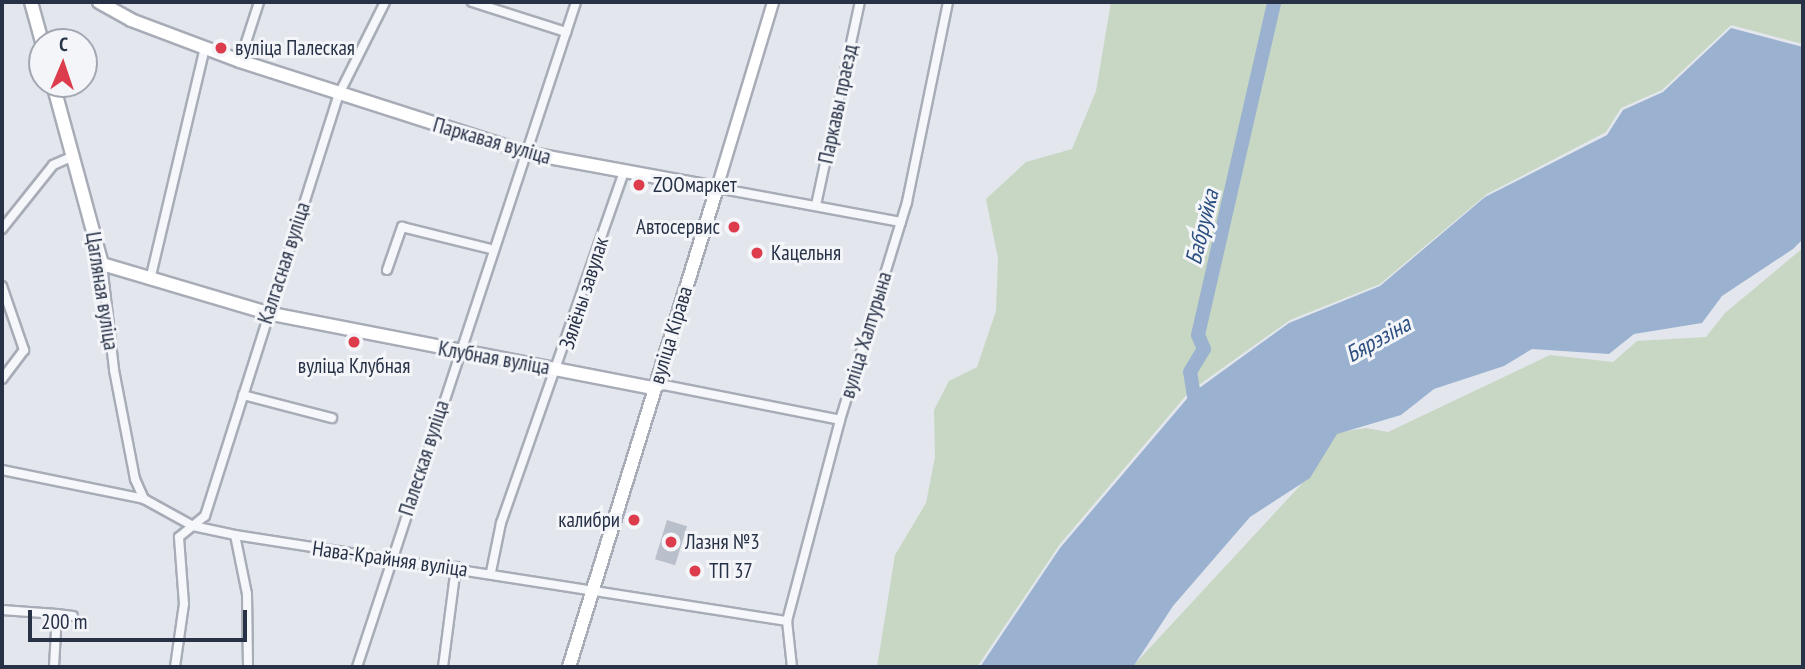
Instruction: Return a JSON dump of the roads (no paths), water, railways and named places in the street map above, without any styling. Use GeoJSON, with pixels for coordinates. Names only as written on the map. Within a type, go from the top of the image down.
{"type":"FeatureCollection","features":[{"type":"Feature","properties":{"kind":"main road"},"geometry":{"type":"LineString","coordinates":[[31,2],[38,28]]}},
{"type":"Feature","properties":{"kind":"main road","name":"Паркавая вуліца"},"geometry":{"type":"LineString","coordinates":[[99,2],[205,48],[338,96],[526,153],[717,188]]}},
{"type":"Feature","properties":{"kind":"main road","name":"вуліца Кірава"},"geometry":{"type":"LineString","coordinates":[[569,667],[773,2]]}},
{"type":"Feature","properties":{"kind":"main road","name":"Цагляная вуліца"},"geometry":{"type":"LineString","coordinates":[[57,98],[102,264]]}},
{"type":"Feature","properties":{"kind":"main road","name":"Клубная вуліца"},"geometry":{"type":"LineString","coordinates":[[102,264],[149,281],[267,313],[458,353],[654,388]]}},
{"type":"Feature","properties":{"kind":"street"},"geometry":{"type":"LineString","coordinates":[[240,61],[259,2]]}},
{"type":"Feature","properties":{"kind":"street","name":"Калгасная вуліца"},"geometry":{"type":"LineString","coordinates":[[193,526],[205,516],[267,313],[338,96],[385,2]]}},
{"type":"Feature","properties":{"kind":"street"},"geometry":{"type":"LineString","coordinates":[[472,2],[489,5],[565,32]]}},
{"type":"Feature","properties":{"kind":"street","name":"Палеская вуліца"},"geometry":{"type":"LineString","coordinates":[[357,667],[458,353],[576,2]]}},
{"type":"Feature","properties":{"kind":"street","name":"Паркавы праезд"},"geometry":{"type":"LineString","coordinates":[[816,205],[860,2]]}},
{"type":"Feature","properties":{"kind":"street","name":"вуліца Халтурына"},"geometry":{"type":"LineString","coordinates":[[792,667],[787,621],[840,420],[901,222],[948,2]]}},
{"type":"Feature","properties":{"kind":"street"},"geometry":{"type":"LineString","coordinates":[[149,281],[205,48]]}},
{"type":"Feature","properties":{"kind":"street"},"geometry":{"type":"LineString","coordinates":[[2,229],[53,165],[73,156]]}},
{"type":"Feature","properties":{"kind":"street","name":"Зялёны завулак"},"geometry":{"type":"LineString","coordinates":[[491,572],[501,523],[558,370],[624,172]]}},
{"type":"Feature","properties":{"kind":"street","name":"Паркавая вуліца"},"geometry":{"type":"LineString","coordinates":[[717,188],[901,222]]}},
{"type":"Feature","properties":{"kind":"street"},"geometry":{"type":"LineString","coordinates":[[387,270],[402,227],[494,250]]}},
{"type":"Feature","properties":{"kind":"street","name":"Цагляная вуліца"},"geometry":{"type":"LineString","coordinates":[[102,264],[114,370],[144,499]]}},
{"type":"Feature","properties":{"kind":"street"},"geometry":{"type":"LineString","coordinates":[[2,286],[5,312],[24,351],[2,379]]}},
{"type":"Feature","properties":{"kind":"street","name":"Клубная вуліца"},"geometry":{"type":"LineString","coordinates":[[654,388],[664,385],[840,420]]}},
{"type":"Feature","properties":{"kind":"street"},"geometry":{"type":"LineString","coordinates":[[243,395],[332,418]]}},
{"type":"Feature","properties":{"kind":"street","name":"Нава-Крайняя вуліца"},"geometry":{"type":"LineString","coordinates":[[2,470],[144,499],[193,526],[235,536],[593,587],[787,621]]}},
{"type":"Feature","properties":{"kind":"street"},"geometry":{"type":"LineString","coordinates":[[175,667],[184,604],[179,537],[193,526]]}},
{"type":"Feature","properties":{"kind":"street"},"geometry":{"type":"LineString","coordinates":[[235,536],[247,594],[248,667]]}},
{"type":"Feature","properties":{"kind":"street"},"geometry":{"type":"LineString","coordinates":[[443,667],[456,567]]}},
{"type":"Feature","properties":{"kind":"street"},"geometry":{"type":"LineString","coordinates":[[2,610],[73,616]]}},
{"type":"Feature","properties":{"kind":"street"},"geometry":{"type":"LineString","coordinates":[[54,667],[57,614]]}},
{"type":"Feature","properties":{"kind":"water","name":"Бярэзіна"},"geometry":{"type":"Polygon","coordinates":[[[1731,28],[1803,47],[1803,239],[1793,249],[1722,296],[1702,323],[1634,334],[1609,354],[1532,349],[1504,366],[1434,389],[1401,415],[1337,434],[1310,478],[1250,517],[1173,606],[1133,667],[980,667],[1060,548],[1191,394],[1289,323],[1380,286],[1485,197],[1607,135],[1623,110],[1663,92],[1731,28]]]}},
{"type":"Feature","properties":{"kind":"waterway","name":"Бабруйка"},"geometry":{"type":"LineString","coordinates":[[1196,409],[1190,372],[1204,349],[1198,335],[1274,2]]}},
{"type":"Feature","properties":{"kind":"place","name":"вуліца Палеская"},"geometry":{"type":"Point","coordinates":[221,48]}},
{"type":"Feature","properties":{"kind":"place","name":"ZOOмаркет"},"geometry":{"type":"Point","coordinates":[639,185]}},
{"type":"Feature","properties":{"kind":"place","name":"Автосервис"},"geometry":{"type":"Point","coordinates":[734,227]}},
{"type":"Feature","properties":{"kind":"place","name":"Кацельня"},"geometry":{"type":"Point","coordinates":[757,253]}},
{"type":"Feature","properties":{"kind":"place","name":"вуліца Клубная"},"geometry":{"type":"Point","coordinates":[354,342]}},
{"type":"Feature","properties":{"kind":"place","name":"калибри"},"geometry":{"type":"Point","coordinates":[634,520]}},
{"type":"Feature","properties":{"kind":"place","name":"Лазня №3"},"geometry":{"type":"Point","coordinates":[671,542]}},
{"type":"Feature","properties":{"kind":"place","name":"ТП 37"},"geometry":{"type":"Point","coordinates":[695,571]}}]}
